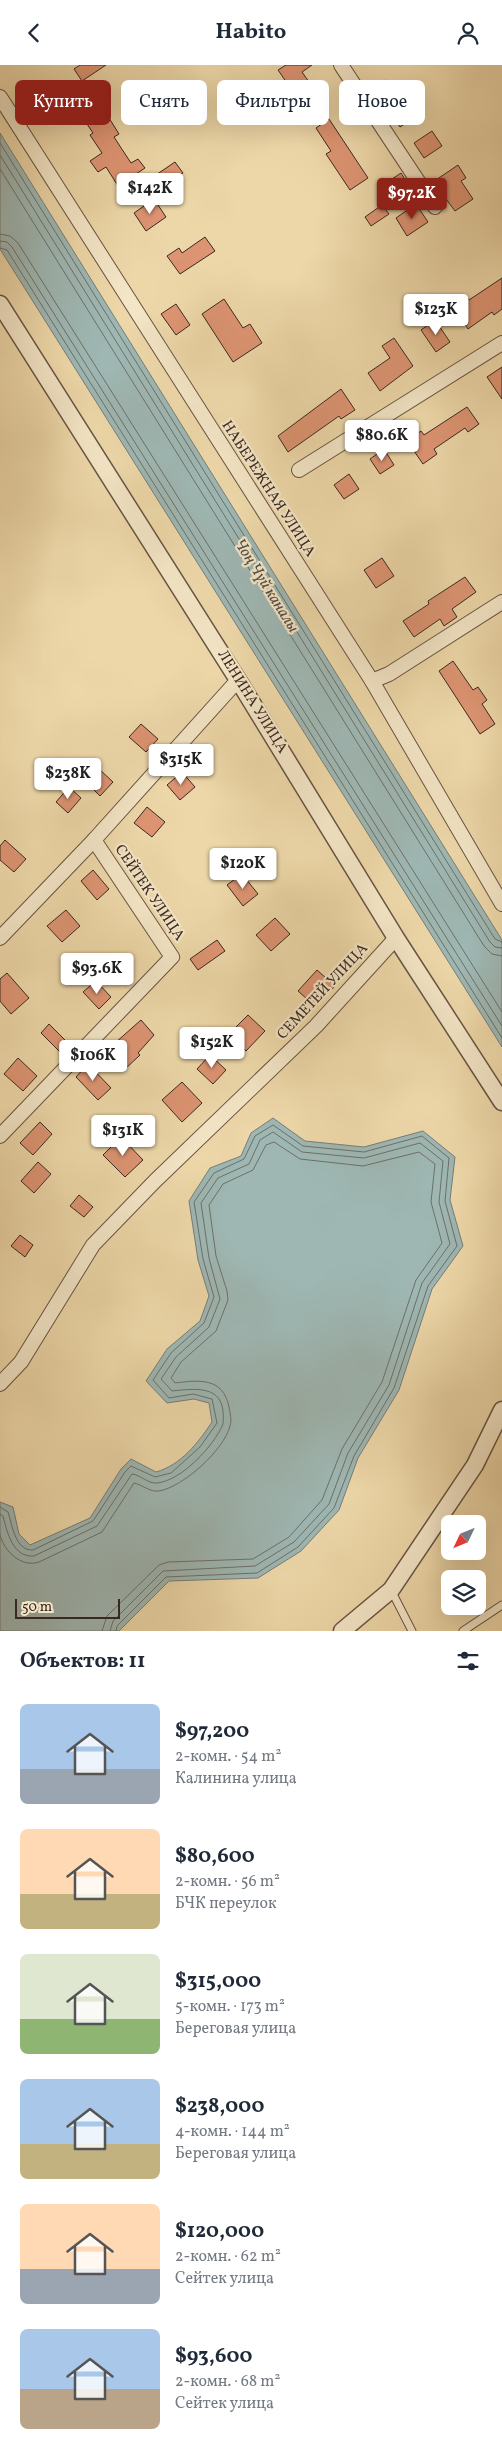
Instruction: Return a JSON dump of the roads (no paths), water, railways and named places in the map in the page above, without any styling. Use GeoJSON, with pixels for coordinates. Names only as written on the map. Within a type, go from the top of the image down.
{"type":"FeatureCollection","features":[{"type":"Feature","properties":{"kind":"street"},"geometry":{"type":"LineString","coordinates":[[341,65],[435,207]]}},
{"type":"Feature","properties":{"kind":"street","name":"НАБЕРЕЖНАЯ УЛИЦА"},"geometry":{"type":"LineString","coordinates":[[0,97],[372,681],[502,904]]}},
{"type":"Feature","properties":{"kind":"street","name":"ЛЕНИНА УЛИЦА"},"geometry":{"type":"LineString","coordinates":[[0,303],[238,680],[396,938],[502,1102]]}},
{"type":"Feature","properties":{"kind":"street"},"geometry":{"type":"LineString","coordinates":[[299,470],[502,343]]}},
{"type":"Feature","properties":{"kind":"street"},"geometry":{"type":"LineString","coordinates":[[372,681],[390,674],[502,602]]}},
{"type":"Feature","properties":{"kind":"street"},"geometry":{"type":"LineString","coordinates":[[0,938],[94,840],[238,680]]}},
{"type":"Feature","properties":{"kind":"street","name":"СЕЙТЕК УЛИЦА"},"geometry":{"type":"LineString","coordinates":[[0,1137],[172,957],[94,840]]}},
{"type":"Feature","properties":{"kind":"street","name":"СЕМЕТЕЙ УЛИЦА"},"geometry":{"type":"LineString","coordinates":[[0,1384],[20,1362],[93,1245],[155,1181],[316,1026],[396,938]]}},
{"type":"Feature","properties":{"kind":"street"},"geometry":{"type":"LineString","coordinates":[[342,1631],[391,1590],[475,1465],[502,1411]]}},
{"type":"Feature","properties":{"kind":"lane"},"geometry":{"type":"LineString","coordinates":[[391,1590],[412,1631]]}},
{"type":"Feature","properties":{"kind":"lane"},"geometry":{"type":"LineString","coordinates":[[463,1631],[502,1605]]}},
{"type":"Feature","properties":{"kind":"water","name":"Чоң Чүй каналы"},"geometry":{"type":"Polygon","coordinates":[[[0,133],[502,940],[502,1047],[0,249],[0,133]]]}},
{"type":"Feature","properties":{"kind":"water"},"geometry":{"type":"Polygon","coordinates":[[[273,1118],[305,1141],[364,1147],[423,1131],[455,1157],[450,1200],[463,1246],[432,1289],[399,1390],[358,1458],[339,1510],[301,1551],[258,1578],[169,1581],[119,1631],[0,1631],[0,1502],[13,1507],[19,1534],[30,1545],[90,1518],[121,1469],[131,1459],[156,1472],[165,1469],[188,1452],[212,1422],[209,1403],[194,1399],[167,1403],[146,1381],[167,1349],[200,1321],[209,1296],[198,1260],[189,1201],[210,1168],[241,1156],[251,1133],[273,1118]]]}}]}
